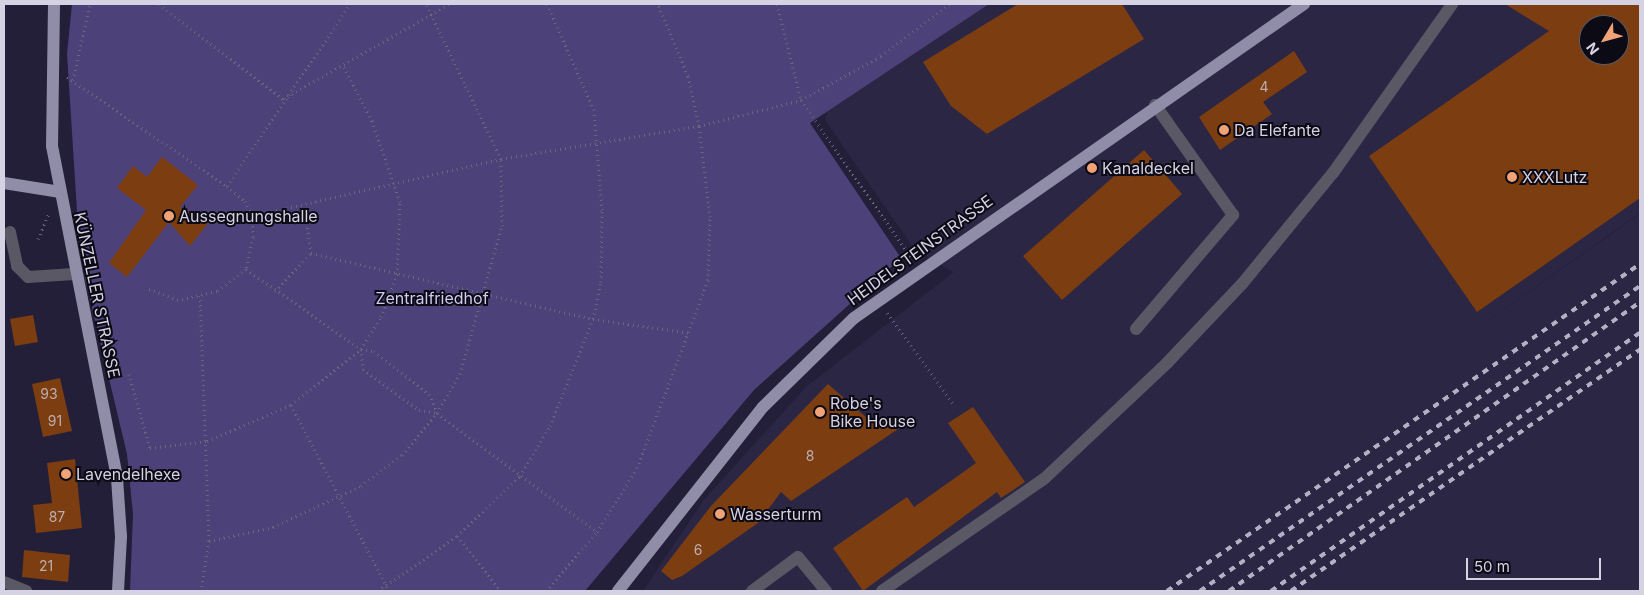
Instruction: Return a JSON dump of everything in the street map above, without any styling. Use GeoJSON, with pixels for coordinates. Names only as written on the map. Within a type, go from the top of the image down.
{"type":"FeatureCollection","features":[{"type":"Feature","properties":{"kind":"main road","name":"KÜNZELLER STRASSE"},"geometry":{"type":"LineString","coordinates":[[54,4],[50,80],[60,192],[74,274],[117,478],[122,538],[118,591]]}},
{"type":"Feature","properties":{"kind":"main road","name":"HEIDELSTEINSTRASSE"},"geometry":{"type":"LineString","coordinates":[[618,591],[763,407],[810,356],[920,269],[1155,105],[1304,4]]}},
{"type":"Feature","properties":{"kind":"main road"},"geometry":{"type":"LineString","coordinates":[[4,183],[60,192]]}},
{"type":"Feature","properties":{"kind":"lane"},"geometry":{"type":"LineString","coordinates":[[882,591],[1045,478],[1167,363],[1242,284],[1333,173],[1452,4]]}},
{"type":"Feature","properties":{"kind":"lane"},"geometry":{"type":"LineString","coordinates":[[1136,329],[1233,215],[1155,105]]}},
{"type":"Feature","properties":{"kind":"lane"},"geometry":{"type":"LineString","coordinates":[[10,232],[17,266],[28,276],[74,274]]}},
{"type":"Feature","properties":{"kind":"lane"},"geometry":{"type":"LineString","coordinates":[[752,591],[798,556],[826,591]]}},
{"type":"Feature","properties":{"kind":"lane"},"geometry":{"type":"LineString","coordinates":[[4,582],[26,591]]}},
{"type":"Feature","properties":{"kind":"path"},"geometry":{"type":"LineString","coordinates":[[73,80],[90,4]]}},
{"type":"Feature","properties":{"kind":"path"},"geometry":{"type":"LineString","coordinates":[[160,4],[283,100]]}},
{"type":"Feature","properties":{"kind":"path"},"geometry":{"type":"LineString","coordinates":[[227,186],[283,100],[350,4]]}},
{"type":"Feature","properties":{"kind":"path"},"geometry":{"type":"LineString","coordinates":[[209,541],[273,528],[338,499],[402,455],[437,413],[460,374],[485,294],[502,226],[501,159],[434,13],[426,4]]}},
{"type":"Feature","properties":{"kind":"path"},"geometry":{"type":"LineString","coordinates":[[283,100],[449,4]]}},
{"type":"Feature","properties":{"kind":"path"},"geometry":{"type":"LineString","coordinates":[[378,591],[387,587],[458,536],[520,476],[550,426],[593,319],[602,273],[602,210],[595,144],[594,110],[547,4]]}},
{"type":"Feature","properties":{"kind":"path"},"geometry":{"type":"LineString","coordinates":[[546,591],[597,532],[637,468],[691,334],[708,280],[710,217],[699,126],[688,76],[658,4]]}},
{"type":"Feature","properties":{"kind":"path"},"geometry":{"type":"LineString","coordinates":[[777,4],[801,100],[911,257]]}},
{"type":"Feature","properties":{"kind":"path"},"geometry":{"type":"LineString","coordinates":[[252,216],[396,187],[501,159],[699,126],[801,100],[881,56],[950,4]]}},
{"type":"Feature","properties":{"kind":"path"},"geometry":{"type":"LineString","coordinates":[[129,374],[150,448],[207,441],[291,405],[361,349],[381,317],[397,274],[402,234],[396,187],[372,121],[343,65]]}},
{"type":"Feature","properties":{"kind":"path"},"geometry":{"type":"LineString","coordinates":[[65,76],[227,186],[245,201],[252,216],[253,237],[246,269],[217,291],[178,300],[149,289]]}},
{"type":"Feature","properties":{"kind":"path"},"geometry":{"type":"LineString","coordinates":[[304,205],[311,253]]}},
{"type":"Feature","properties":{"kind":"path"},"geometry":{"type":"LineString","coordinates":[[311,253],[593,319],[691,334]]}},
{"type":"Feature","properties":{"kind":"path"},"geometry":{"type":"LineString","coordinates":[[275,291],[311,253]]}},
{"type":"Feature","properties":{"kind":"path"},"geometry":{"type":"LineString","coordinates":[[246,269],[361,349],[374,351],[429,394],[437,413]]}},
{"type":"Feature","properties":{"kind":"path"},"geometry":{"type":"LineString","coordinates":[[200,295],[207,441],[209,541],[201,591]]}},
{"type":"Feature","properties":{"kind":"path"},"geometry":{"type":"LineString","coordinates":[[886,313],[956,406]]}},
{"type":"Feature","properties":{"kind":"path"},"geometry":{"type":"LineString","coordinates":[[361,349],[364,369],[419,410],[437,413],[597,532]]}},
{"type":"Feature","properties":{"kind":"path"},"geometry":{"type":"LineString","coordinates":[[291,405],[338,499],[390,591]]}},
{"type":"Feature","properties":{"kind":"path"},"geometry":{"type":"LineString","coordinates":[[458,536],[500,591]]}},
{"type":"Feature","properties":{"kind":"shaded area"},"geometry":{"type":"Polygon","coordinates":[[[989,4],[1640,4],[1640,213],[1449,348],[1640,214],[1640,591],[643,591],[703,501],[806,387],[954,272],[915,250],[825,120],[828,111],[989,4]]]}},
{"type":"Feature","properties":{"kind":"green space","name":"Zentralfriedhof"},"geometry":{"type":"Polygon","coordinates":[[[72,4],[989,4],[810,123],[901,258],[754,390],[585,591],[130,591],[133,514],[127,454],[85,278],[77,211],[67,54],[72,4]]]}},
{"type":"Feature","properties":{"kind":"building"},"geometry":{"type":"Polygon","coordinates":[[[1018,4],[1122,4],[1144,39],[987,134],[951,106],[923,62],[1018,4]]]}},
{"type":"Feature","properties":{"kind":"building","name":"XXXLutz"},"geometry":{"type":"Polygon","coordinates":[[[1505,4],[1640,4],[1640,198],[1477,312],[1369,156],[1549,31],[1505,4]]]}},
{"type":"Feature","properties":{"kind":"building"},"geometry":{"type":"Polygon","coordinates":[[[1294,51],[1307,72],[1263,102],[1272,114],[1220,150],[1199,117],[1294,51]]]}},
{"type":"Feature","properties":{"kind":"building"},"geometry":{"type":"Polygon","coordinates":[[[1144,150],[1182,194],[1062,300],[1023,256],[1144,150]]]}},
{"type":"Feature","properties":{"kind":"building","name":"Aussegnungshalle"},"geometry":{"type":"Polygon","coordinates":[[[162,157],[198,185],[180,207],[209,222],[190,246],[169,222],[127,277],[109,263],[146,210],[117,188],[133,166],[147,177],[162,157]]]}},
{"type":"Feature","properties":{"kind":"building"},"geometry":{"type":"Polygon","coordinates":[[[33,315],[38,342],[15,346],[10,319],[33,315]]]}},
{"type":"Feature","properties":{"kind":"building"},"geometry":{"type":"Polygon","coordinates":[[[60,378],[72,431],[43,437],[32,384],[60,378]]]}},
{"type":"Feature","properties":{"kind":"building"},"geometry":{"type":"Polygon","coordinates":[[[828,384],[868,419],[913,419],[791,501],[781,492],[758,523],[682,576],[672,580],[661,571],[711,506],[828,384]]]}},
{"type":"Feature","properties":{"kind":"building"},"geometry":{"type":"Polygon","coordinates":[[[973,407],[1025,482],[1001,498],[997,492],[863,591],[833,548],[907,497],[914,507],[976,463],[948,423],[973,407]]]}},
{"type":"Feature","properties":{"kind":"building"},"geometry":{"type":"Polygon","coordinates":[[[75,459],[82,528],[36,533],[33,505],[52,503],[47,463],[75,459]]]}},
{"type":"Feature","properties":{"kind":"building"},"geometry":{"type":"Polygon","coordinates":[[[24,550],[70,555],[68,582],[22,577],[24,550]]]}},
{"type":"Feature","properties":{"kind":"railway"},"geometry":{"type":"LineString","coordinates":[[1167,591],[1640,264]]}},
{"type":"Feature","properties":{"kind":"railway"},"geometry":{"type":"LineString","coordinates":[[1200,591],[1640,286]]}},
{"type":"Feature","properties":{"kind":"railway"},"geometry":{"type":"LineString","coordinates":[[1229,591],[1640,302]]}},
{"type":"Feature","properties":{"kind":"railway"},"geometry":{"type":"LineString","coordinates":[[1271,591],[1640,333]]}},
{"type":"Feature","properties":{"kind":"railway"},"geometry":{"type":"LineString","coordinates":[[1291,591],[1640,349]]}},
{"type":"Feature","properties":{"kind":"place","name":"Da Elefante"},"geometry":{"type":"Point","coordinates":[1224,130]}},
{"type":"Feature","properties":{"kind":"place","name":"Kanaldeckel"},"geometry":{"type":"Point","coordinates":[1092,168]}},
{"type":"Feature","properties":{"kind":"place","name":"XXXLutz"},"geometry":{"type":"Point","coordinates":[1512,177]}},
{"type":"Feature","properties":{"kind":"place","name":"Aussegnungshalle"},"geometry":{"type":"Point","coordinates":[169,216]}},
{"type":"Feature","properties":{"kind":"place","name":"Robe's Bike House"},"geometry":{"type":"Point","coordinates":[820,412]}},
{"type":"Feature","properties":{"kind":"place","name":"Lavendelhexe"},"geometry":{"type":"Point","coordinates":[66,474]}},
{"type":"Feature","properties":{"kind":"place","name":"Wasserturm"},"geometry":{"type":"Point","coordinates":[720,514]}}]}
